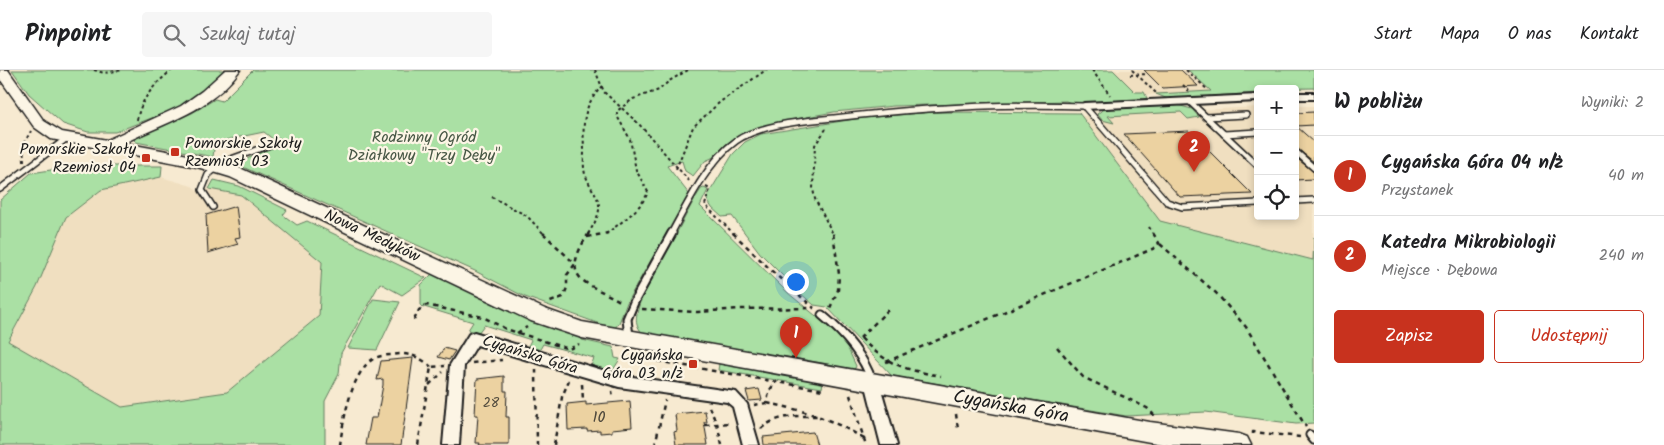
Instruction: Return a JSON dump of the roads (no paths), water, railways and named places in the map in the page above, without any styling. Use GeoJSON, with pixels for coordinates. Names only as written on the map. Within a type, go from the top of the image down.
{"type":"FeatureCollection","features":[{"type":"Feature","properties":{"kind":"street"},"geometry":{"type":"LineString","coordinates":[[4,79],[39,124],[48,131],[67,138],[110,145],[124,136],[162,122],[192,106],[233,70]]}},
{"type":"Feature","properties":{"kind":"street"},"geometry":{"type":"LineString","coordinates":[[1299,96],[1314,96]]}},
{"type":"Feature","properties":{"kind":"street"},"geometry":{"type":"LineString","coordinates":[[1084,106],[1254,98]]}},
{"type":"Feature","properties":{"kind":"street","name":"Nowa Medyków"},"geometry":{"type":"LineString","coordinates":[[110,145],[217,167],[236,173],[538,315],[635,349]]}},
{"type":"Feature","properties":{"kind":"street","name":"Cygańska Góra"},"geometry":{"type":"LineString","coordinates":[[451,445],[457,364],[474,338],[619,381],[731,396],[740,404],[754,440]]}},
{"type":"Feature","properties":{"kind":"street","name":"Cygańska Góra"},"geometry":{"type":"LineString","coordinates":[[635,349],[874,391],[1152,423],[1245,442]]}},
{"type":"Feature","properties":{"kind":"street"},"geometry":{"type":"LineString","coordinates":[[874,391],[890,445]]}},
{"type":"Feature","properties":{"kind":"street","name":"Cygańska Góra"},"geometry":{"type":"LineString","coordinates":[[1152,423],[1181,445]]}},
{"type":"Feature","properties":{"kind":"lane"},"geometry":{"type":"LineString","coordinates":[[1189,101],[1254,162]]}},
{"type":"Feature","properties":{"kind":"lane"},"geometry":{"type":"LineString","coordinates":[[635,349],[627,320],[631,309],[696,188],[724,152],[736,141],[753,132],[775,126],[895,111],[1018,104],[1084,106],[1167,202],[1182,207],[1254,203]]}},
{"type":"Feature","properties":{"kind":"lane"},"geometry":{"type":"LineString","coordinates":[[1206,117],[1246,115]]}},
{"type":"Feature","properties":{"kind":"lane"},"geometry":{"type":"LineString","coordinates":[[1224,134],[1254,132]]}},
{"type":"Feature","properties":{"kind":"lane"},"geometry":{"type":"LineString","coordinates":[[0,189],[67,138]]}},
{"type":"Feature","properties":{"kind":"lane"},"geometry":{"type":"LineString","coordinates":[[213,207],[202,190],[208,175],[217,167],[278,142]]}},
{"type":"Feature","properties":{"kind":"lane"},"geometry":{"type":"LineString","coordinates":[[1299,155],[1314,168]]}},
{"type":"Feature","properties":{"kind":"lane"},"geometry":{"type":"LineString","coordinates":[[1299,201],[1314,200]]}},
{"type":"Feature","properties":{"kind":"lane"},"geometry":{"type":"LineString","coordinates":[[822,315],[846,337],[870,371],[874,391]]}},
{"type":"Feature","properties":{"kind":"place","name":"Pomorskie Szkoły Rzemiosł 03"},"geometry":{"type":"Point","coordinates":[175,152]}},
{"type":"Feature","properties":{"kind":"place","name":"Pomorskie Szkoły Rzemiosł 04"},"geometry":{"type":"Point","coordinates":[146,158]}},
{"type":"Feature","properties":{"kind":"place","name":"Katedra Mikrobiologii"},"geometry":{"type":"Point","coordinates":[1194,172]}},
{"type":"Feature","properties":{"kind":"place","name":"Cygańska Góra 04 n/ż"},"geometry":{"type":"Point","coordinates":[796,358]}},
{"type":"Feature","properties":{"kind":"place","name":"Cygańska Góra 03 n/ż"},"geometry":{"type":"Point","coordinates":[693,364]}},
{"type":"Feature","properties":{"kind":"park label","name":"Rodzinny Ogród Działkowy \"Trzy Dęby\""},"geometry":{"type":"Point","coordinates":[424,146]}}]}
